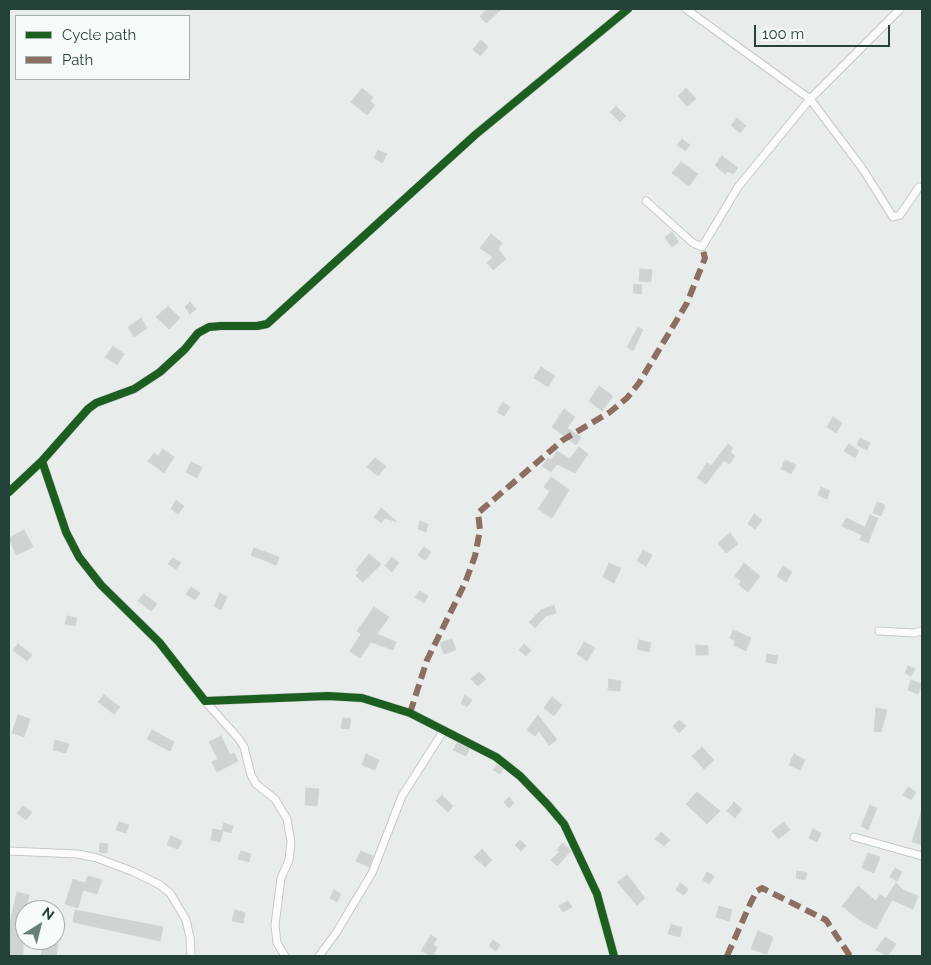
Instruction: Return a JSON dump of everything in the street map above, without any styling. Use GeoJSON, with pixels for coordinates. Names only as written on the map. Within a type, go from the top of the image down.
{"type":"FeatureCollection","features":[{"type":"Feature","properties":{"kind":"street"},"geometry":{"type":"LineString","coordinates":[[9,492],[42,460],[88,408],[96,403],[134,389],[160,372],[198,333],[209,327],[267,324],[476,135],[628,9]]}},
{"type":"Feature","properties":{"kind":"street"},"geometry":{"type":"LineString","coordinates":[[686,9],[810,98],[862,168],[893,217],[900,215],[919,187]]}},
{"type":"Feature","properties":{"kind":"street"},"geometry":{"type":"LineString","coordinates":[[646,201],[694,243],[702,247],[738,187],[810,98],[900,9]]}},
{"type":"Feature","properties":{"kind":"street"},"geometry":{"type":"LineString","coordinates":[[42,460],[66,532],[79,557],[100,584],[159,642],[205,701],[239,738],[244,748],[251,775],[256,784],[275,799],[287,819],[291,842],[289,860],[281,878],[274,926],[278,943],[285,956]]}},
{"type":"Feature","properties":{"kind":"street"},"geometry":{"type":"LineString","coordinates":[[879,631],[914,633],[922,631]]}},
{"type":"Feature","properties":{"kind":"street"},"geometry":{"type":"LineString","coordinates":[[205,701],[328,696],[362,698],[410,713],[496,757],[526,782],[564,824],[597,894],[614,956]]}},
{"type":"Feature","properties":{"kind":"street"},"geometry":{"type":"LineString","coordinates":[[319,956],[336,933],[372,873],[402,796],[444,730]]}},
{"type":"Feature","properties":{"kind":"street"},"geometry":{"type":"LineString","coordinates":[[854,837],[922,856]]}},
{"type":"Feature","properties":{"kind":"street"},"geometry":{"type":"LineString","coordinates":[[9,850],[78,854],[97,858],[134,872],[160,885],[170,893],[186,920],[190,937],[190,956]]}},
{"type":"Feature","properties":{"kind":"building"},"geometry":{"type":"Polygon","coordinates":[[[488,9],[502,9],[486,23],[480,16],[488,9]]]}},
{"type":"Feature","properties":{"kind":"building"},"geometry":{"type":"Polygon","coordinates":[[[481,40],[488,47],[480,56],[473,49],[481,40]]]}},
{"type":"Feature","properties":{"kind":"building"},"geometry":{"type":"Polygon","coordinates":[[[362,88],[373,97],[370,101],[375,105],[367,115],[351,102],[362,88]]]}},
{"type":"Feature","properties":{"kind":"building"},"geometry":{"type":"Polygon","coordinates":[[[686,88],[696,99],[687,106],[678,96],[686,88]]]}},
{"type":"Feature","properties":{"kind":"building"},"geometry":{"type":"Polygon","coordinates":[[[616,106],[626,116],[620,122],[610,112],[616,106]]]}},
{"type":"Feature","properties":{"kind":"building"},"geometry":{"type":"Polygon","coordinates":[[[737,118],[746,126],[740,133],[731,125],[737,118]]]}},
{"type":"Feature","properties":{"kind":"building"},"geometry":{"type":"Polygon","coordinates":[[[682,139],[690,145],[685,151],[677,145],[682,139]]]}},
{"type":"Feature","properties":{"kind":"building"},"geometry":{"type":"Polygon","coordinates":[[[378,150],[387,154],[382,163],[374,158],[378,150]]]}},
{"type":"Feature","properties":{"kind":"building"},"geometry":{"type":"Polygon","coordinates":[[[722,156],[738,168],[733,174],[728,171],[725,174],[715,165],[722,156]]]}},
{"type":"Feature","properties":{"kind":"building"},"geometry":{"type":"Polygon","coordinates":[[[681,162],[698,174],[689,186],[672,173],[681,162]]]}},
{"type":"Feature","properties":{"kind":"building"},"geometry":{"type":"Polygon","coordinates":[[[672,232],[679,242],[672,247],[665,237],[672,232]]]}},
{"type":"Feature","properties":{"kind":"building"},"geometry":{"type":"Polygon","coordinates":[[[491,234],[502,243],[498,249],[506,259],[493,270],[487,263],[493,257],[480,248],[491,234]]]}},
{"type":"Feature","properties":{"kind":"building"},"geometry":{"type":"Polygon","coordinates":[[[640,269],[652,270],[651,282],[639,281],[640,269]]]}},
{"type":"Feature","properties":{"kind":"building"},"geometry":{"type":"Polygon","coordinates":[[[634,284],[642,285],[641,294],[633,293],[634,284]]]}},
{"type":"Feature","properties":{"kind":"building"},"geometry":{"type":"Polygon","coordinates":[[[190,302],[196,309],[190,314],[185,307],[190,302]]]}},
{"type":"Feature","properties":{"kind":"building"},"geometry":{"type":"Polygon","coordinates":[[[168,306],[180,318],[169,329],[156,317],[168,306]]]}},
{"type":"Feature","properties":{"kind":"building"},"geometry":{"type":"Polygon","coordinates":[[[141,318],[147,328],[134,337],[128,327],[141,318]]]}},
{"type":"Feature","properties":{"kind":"building"},"geometry":{"type":"Polygon","coordinates":[[[638,327],[643,330],[633,351],[627,347],[638,327]]]}},
{"type":"Feature","properties":{"kind":"building"},"geometry":{"type":"Polygon","coordinates":[[[113,346],[124,354],[117,365],[105,357],[113,346]]]}},
{"type":"Feature","properties":{"kind":"building"},"geometry":{"type":"Polygon","coordinates":[[[541,367],[555,376],[548,387],[534,378],[541,367]]]}},
{"type":"Feature","properties":{"kind":"building"},"geometry":{"type":"Polygon","coordinates":[[[599,386],[613,396],[602,411],[589,401],[599,386]]]}},
{"type":"Feature","properties":{"kind":"building"},"geometry":{"type":"Polygon","coordinates":[[[503,402],[510,407],[504,416],[497,412],[503,402]]]}},
{"type":"Feature","properties":{"kind":"building"},"geometry":{"type":"Polygon","coordinates":[[[564,409],[575,417],[567,428],[581,437],[576,445],[552,427],[564,409]]]}},
{"type":"Feature","properties":{"kind":"building"},"geometry":{"type":"Polygon","coordinates":[[[833,417],[842,423],[836,433],[827,427],[833,417]]]}},
{"type":"Feature","properties":{"kind":"building"},"geometry":{"type":"Polygon","coordinates":[[[860,438],[870,443],[867,450],[857,445],[860,438]]]}},
{"type":"Feature","properties":{"kind":"building"},"geometry":{"type":"Polygon","coordinates":[[[728,444],[733,448],[730,452],[735,456],[729,464],[724,460],[706,484],[697,478],[707,463],[711,466],[728,444]]]}},
{"type":"Feature","properties":{"kind":"building"},"geometry":{"type":"Polygon","coordinates":[[[849,444],[859,451],[855,458],[844,451],[849,444]]]}},
{"type":"Feature","properties":{"kind":"building"},"geometry":{"type":"Polygon","coordinates":[[[579,447],[588,454],[575,473],[557,464],[551,472],[542,466],[548,458],[551,460],[557,451],[570,459],[579,447]]]}},
{"type":"Feature","properties":{"kind":"building"},"geometry":{"type":"Polygon","coordinates":[[[163,449],[174,457],[164,473],[148,461],[154,453],[158,456],[163,449]]]}},
{"type":"Feature","properties":{"kind":"building"},"geometry":{"type":"Polygon","coordinates":[[[375,458],[386,466],[378,476],[367,467],[375,458]]]}},
{"type":"Feature","properties":{"kind":"building"},"geometry":{"type":"Polygon","coordinates":[[[785,460],[796,465],[791,474],[781,469],[785,460]]]}},
{"type":"Feature","properties":{"kind":"building"},"geometry":{"type":"Polygon","coordinates":[[[191,462],[202,467],[197,478],[186,472],[191,462]]]}},
{"type":"Feature","properties":{"kind":"building"},"geometry":{"type":"Polygon","coordinates":[[[551,477],[569,490],[552,518],[538,509],[550,491],[544,487],[551,477]]]}},
{"type":"Feature","properties":{"kind":"building"},"geometry":{"type":"Polygon","coordinates":[[[821,487],[830,491],[827,499],[818,495],[821,487]]]}},
{"type":"Feature","properties":{"kind":"building"},"geometry":{"type":"Polygon","coordinates":[[[176,500],[184,506],[178,514],[171,509],[176,500]]]}},
{"type":"Feature","properties":{"kind":"building"},"geometry":{"type":"Polygon","coordinates":[[[877,502],[885,505],[881,516],[873,513],[877,502]]]}},
{"type":"Feature","properties":{"kind":"building"},"geometry":{"type":"Polygon","coordinates":[[[381,508],[397,522],[385,518],[381,523],[374,517],[381,508]]]}},
{"type":"Feature","properties":{"kind":"building"},"geometry":{"type":"Polygon","coordinates":[[[754,514],[762,520],[755,529],[748,524],[754,514]]]}},
{"type":"Feature","properties":{"kind":"building"},"geometry":{"type":"Polygon","coordinates":[[[870,515],[878,518],[868,543],[860,540],[862,535],[842,526],[846,518],[865,527],[870,515]]]}},
{"type":"Feature","properties":{"kind":"building"},"geometry":{"type":"Polygon","coordinates":[[[420,521],[428,524],[426,532],[418,529],[420,521]]]}},
{"type":"Feature","properties":{"kind":"building"},"geometry":{"type":"Polygon","coordinates":[[[24,530],[33,547],[16,555],[9,538],[24,530]]]}},
{"type":"Feature","properties":{"kind":"building"},"geometry":{"type":"Polygon","coordinates":[[[730,533],[738,544],[726,553],[718,543],[730,533]]]}},
{"type":"Feature","properties":{"kind":"building"},"geometry":{"type":"Polygon","coordinates":[[[424,547],[431,552],[425,560],[418,555],[424,547]]]}},
{"type":"Feature","properties":{"kind":"building"},"geometry":{"type":"Polygon","coordinates":[[[254,548],[279,557],[276,565],[251,555],[254,548]]]}},
{"type":"Feature","properties":{"kind":"building"},"geometry":{"type":"Polygon","coordinates":[[[643,550],[652,555],[646,566],[637,561],[643,550]]]}},
{"type":"Feature","properties":{"kind":"building"},"geometry":{"type":"Polygon","coordinates":[[[369,554],[381,564],[363,582],[356,576],[359,572],[356,570],[369,554]]]}},
{"type":"Feature","properties":{"kind":"building"},"geometry":{"type":"Polygon","coordinates":[[[392,557],[399,563],[392,572],[385,566],[392,557]]]}},
{"type":"Feature","properties":{"kind":"building"},"geometry":{"type":"Polygon","coordinates":[[[173,558],[181,563],[176,569],[168,564],[173,558]]]}},
{"type":"Feature","properties":{"kind":"building"},"geometry":{"type":"Polygon","coordinates":[[[609,563],[621,568],[614,583],[603,577],[609,563]]]}},
{"type":"Feature","properties":{"kind":"building"},"geometry":{"type":"Polygon","coordinates":[[[744,563],[760,576],[748,592],[739,585],[741,581],[735,576],[744,563]]]}},
{"type":"Feature","properties":{"kind":"building"},"geometry":{"type":"Polygon","coordinates":[[[783,566],[792,572],[786,582],[777,576],[783,566]]]}},
{"type":"Feature","properties":{"kind":"building"},"geometry":{"type":"Polygon","coordinates":[[[191,587],[200,593],[195,600],[186,594],[191,587]]]}},
{"type":"Feature","properties":{"kind":"building"},"geometry":{"type":"Polygon","coordinates":[[[420,591],[428,596],[424,603],[415,597],[420,591]]]}},
{"type":"Feature","properties":{"kind":"building"},"geometry":{"type":"Polygon","coordinates":[[[220,593],[227,597],[221,610],[214,606],[220,593]]]}},
{"type":"Feature","properties":{"kind":"building"},"geometry":{"type":"Polygon","coordinates":[[[144,594],[157,604],[151,611],[138,601],[144,594]]]}},
{"type":"Feature","properties":{"kind":"building"},"geometry":{"type":"Polygon","coordinates":[[[554,605],[556,613],[546,616],[535,628],[529,622],[541,610],[554,605]]]}},
{"type":"Feature","properties":{"kind":"building"},"geometry":{"type":"Polygon","coordinates":[[[374,607],[389,617],[377,634],[396,642],[393,650],[371,642],[360,658],[350,651],[361,634],[357,631],[374,607]]]}},
{"type":"Feature","properties":{"kind":"building"},"geometry":{"type":"Polygon","coordinates":[[[67,616],[77,618],[75,626],[65,624],[67,616]]]}},
{"type":"Feature","properties":{"kind":"building"},"geometry":{"type":"Polygon","coordinates":[[[733,630],[751,638],[746,651],[733,645],[735,641],[730,638],[733,630]]]}},
{"type":"Feature","properties":{"kind":"building"},"geometry":{"type":"Polygon","coordinates":[[[452,639],[456,650],[444,654],[440,643],[452,639]]]}},
{"type":"Feature","properties":{"kind":"building"},"geometry":{"type":"Polygon","coordinates":[[[639,640],[651,643],[649,652],[637,649],[639,640]]]}},
{"type":"Feature","properties":{"kind":"building"},"geometry":{"type":"Polygon","coordinates":[[[584,642],[595,648],[587,661],[577,654],[584,642]]]}},
{"type":"Feature","properties":{"kind":"building"},"geometry":{"type":"Polygon","coordinates":[[[18,644],[32,655],[27,661],[13,650],[18,644]]]}},
{"type":"Feature","properties":{"kind":"building"},"geometry":{"type":"Polygon","coordinates":[[[524,644],[531,650],[526,656],[519,650],[524,644]]]}},
{"type":"Feature","properties":{"kind":"building"},"geometry":{"type":"Polygon","coordinates":[[[696,645],[708,646],[708,655],[696,655],[696,645]]]}},
{"type":"Feature","properties":{"kind":"building"},"geometry":{"type":"Polygon","coordinates":[[[767,654],[778,656],[776,664],[766,662],[767,654]]]}},
{"type":"Feature","properties":{"kind":"building"},"geometry":{"type":"Polygon","coordinates":[[[908,666],[915,669],[911,676],[905,673],[908,666]]]}},
{"type":"Feature","properties":{"kind":"building"},"geometry":{"type":"Polygon","coordinates":[[[479,672],[486,679],[478,686],[471,679],[479,672]]]}},
{"type":"Feature","properties":{"kind":"building"},"geometry":{"type":"Polygon","coordinates":[[[609,679],[621,681],[620,691],[608,690],[609,679]]]}},
{"type":"Feature","properties":{"kind":"building"},"geometry":{"type":"Polygon","coordinates":[[[911,680],[922,684],[918,694],[908,690],[911,680]]]}},
{"type":"Feature","properties":{"kind":"building"},"geometry":{"type":"Polygon","coordinates":[[[104,695],[120,707],[114,714],[98,702],[104,695]]]}},
{"type":"Feature","properties":{"kind":"building"},"geometry":{"type":"Polygon","coordinates":[[[465,695],[472,700],[467,707],[461,703],[465,695]]]}},
{"type":"Feature","properties":{"kind":"building"},"geometry":{"type":"Polygon","coordinates":[[[552,697],[562,705],[554,716],[544,708],[552,697]]]}},
{"type":"Feature","properties":{"kind":"building"},"geometry":{"type":"Polygon","coordinates":[[[876,708],[887,710],[881,732],[874,731],[876,708]]]}},
{"type":"Feature","properties":{"kind":"building"},"geometry":{"type":"Polygon","coordinates":[[[18,715],[30,719],[24,737],[12,733],[18,715]]]}},
{"type":"Feature","properties":{"kind":"building"},"geometry":{"type":"Polygon","coordinates":[[[538,715],[557,740],[549,745],[539,731],[535,736],[527,730],[538,715]]]}},
{"type":"Feature","properties":{"kind":"building"},"geometry":{"type":"Polygon","coordinates":[[[343,718],[351,719],[349,729],[341,728],[343,718]]]}},
{"type":"Feature","properties":{"kind":"building"},"geometry":{"type":"Polygon","coordinates":[[[679,720],[686,726],[679,733],[673,726],[679,720]]]}},
{"type":"Feature","properties":{"kind":"building"},"geometry":{"type":"Polygon","coordinates":[[[152,730],[174,742],[170,751],[147,739],[152,730]]]}},
{"type":"Feature","properties":{"kind":"building"},"geometry":{"type":"Polygon","coordinates":[[[221,736],[230,755],[234,753],[238,761],[217,772],[212,762],[218,759],[209,742],[221,736]]]}},
{"type":"Feature","properties":{"kind":"building"},"geometry":{"type":"Polygon","coordinates":[[[55,740],[69,744],[66,753],[53,750],[55,740]]]}},
{"type":"Feature","properties":{"kind":"building"},"geometry":{"type":"Polygon","coordinates":[[[457,743],[469,749],[466,756],[453,750],[457,743]]]}},
{"type":"Feature","properties":{"kind":"building"},"geometry":{"type":"Polygon","coordinates":[[[702,747],[714,760],[704,769],[692,756],[702,747]]]}},
{"type":"Feature","properties":{"kind":"building"},"geometry":{"type":"Polygon","coordinates":[[[366,754],[379,760],[375,770],[362,765],[366,754]]]}},
{"type":"Feature","properties":{"kind":"building"},"geometry":{"type":"Polygon","coordinates":[[[794,754],[805,760],[800,770],[789,765],[794,754]]]}},
{"type":"Feature","properties":{"kind":"building"},"geometry":{"type":"Polygon","coordinates":[[[497,765],[503,769],[500,774],[493,770],[497,765]]]}},
{"type":"Feature","properties":{"kind":"building"},"geometry":{"type":"Polygon","coordinates":[[[908,787],[916,792],[911,800],[903,795],[908,787]]]}},
{"type":"Feature","properties":{"kind":"building"},"geometry":{"type":"Polygon","coordinates":[[[306,788],[319,789],[317,806],[305,805],[306,788]]]}},
{"type":"Feature","properties":{"kind":"building"},"geometry":{"type":"Polygon","coordinates":[[[697,792],[720,811],[707,824],[686,804],[697,792]]]}},
{"type":"Feature","properties":{"kind":"building"},"geometry":{"type":"Polygon","coordinates":[[[442,795],[453,806],[448,812],[436,801],[442,795]]]}},
{"type":"Feature","properties":{"kind":"building"},"geometry":{"type":"Polygon","coordinates":[[[509,797],[514,803],[509,808],[504,802],[509,797]]]}},
{"type":"Feature","properties":{"kind":"building"},"geometry":{"type":"Polygon","coordinates":[[[734,802],[742,809],[735,818],[727,811],[734,802]]]}},
{"type":"Feature","properties":{"kind":"building"},"geometry":{"type":"Polygon","coordinates":[[[870,805],[877,808],[868,830],[861,826],[870,805]]]}},
{"type":"Feature","properties":{"kind":"building"},"geometry":{"type":"Polygon","coordinates":[[[23,806],[32,812],[26,820],[17,813],[23,806]]]}},
{"type":"Feature","properties":{"kind":"building"},"geometry":{"type":"Polygon","coordinates":[[[922,813],[922,845],[912,842],[922,813]]]}},
{"type":"Feature","properties":{"kind":"building"},"geometry":{"type":"Polygon","coordinates":[[[119,822],[129,825],[126,833],[116,830],[119,822]]]}},
{"type":"Feature","properties":{"kind":"building"},"geometry":{"type":"Polygon","coordinates":[[[784,822],[790,830],[778,839],[772,831],[784,822]]]}},
{"type":"Feature","properties":{"kind":"building"},"geometry":{"type":"Polygon","coordinates":[[[224,823],[233,826],[231,833],[222,830],[224,823]]]}},
{"type":"Feature","properties":{"kind":"building"},"geometry":{"type":"Polygon","coordinates":[[[213,829],[223,831],[220,842],[211,840],[213,829]]]}},
{"type":"Feature","properties":{"kind":"building"},"geometry":{"type":"Polygon","coordinates":[[[813,829],[821,833],[817,842],[809,838],[813,829]]]}},
{"type":"Feature","properties":{"kind":"building"},"geometry":{"type":"Polygon","coordinates":[[[661,832],[670,840],[664,846],[655,839],[661,832]]]}},
{"type":"Feature","properties":{"kind":"building"},"geometry":{"type":"Polygon","coordinates":[[[171,836],[182,841],[178,849],[167,845],[171,836]]]}},
{"type":"Feature","properties":{"kind":"building"},"geometry":{"type":"Polygon","coordinates":[[[520,840],[526,846],[521,851],[515,845],[520,840]]]}},
{"type":"Feature","properties":{"kind":"building"},"geometry":{"type":"Polygon","coordinates":[[[100,843],[108,844],[107,853],[99,852],[100,843]]]}},
{"type":"Feature","properties":{"kind":"building"},"geometry":{"type":"Polygon","coordinates":[[[563,843],[571,851],[557,866],[551,860],[559,852],[557,850],[563,843]]]}},
{"type":"Feature","properties":{"kind":"building"},"geometry":{"type":"Polygon","coordinates":[[[482,849],[492,860],[485,867],[474,857],[482,849]]]}},
{"type":"Feature","properties":{"kind":"building"},"geometry":{"type":"Polygon","coordinates":[[[241,851],[251,854],[249,862],[238,859],[241,851]]]}},
{"type":"Feature","properties":{"kind":"building"},"geometry":{"type":"Polygon","coordinates":[[[361,851],[373,856],[369,867],[356,861],[361,851]]]}},
{"type":"Feature","properties":{"kind":"building"},"geometry":{"type":"Polygon","coordinates":[[[868,853],[880,857],[874,873],[862,868],[868,853]]]}},
{"type":"Feature","properties":{"kind":"building"},"geometry":{"type":"Polygon","coordinates":[[[895,868],[902,872],[897,881],[890,877],[895,868]]]}},
{"type":"Feature","properties":{"kind":"building"},"geometry":{"type":"Polygon","coordinates":[[[797,871],[807,873],[805,880],[796,878],[797,871]]]}},
{"type":"Feature","properties":{"kind":"building"},"geometry":{"type":"Polygon","coordinates":[[[707,872],[714,876],[709,884],[703,880],[707,872]]]}},
{"type":"Feature","properties":{"kind":"building"},"geometry":{"type":"Polygon","coordinates":[[[627,875],[645,898],[637,905],[617,882],[627,875]]]}},
{"type":"Feature","properties":{"kind":"building"},"geometry":{"type":"Polygon","coordinates":[[[88,876],[102,880],[97,894],[83,890],[78,908],[65,904],[73,879],[85,883],[88,876]]]}},
{"type":"Feature","properties":{"kind":"building"},"geometry":{"type":"Polygon","coordinates":[[[680,883],[688,889],[684,895],[676,890],[680,883]]]}},
{"type":"Feature","properties":{"kind":"building"},"geometry":{"type":"Polygon","coordinates":[[[896,883],[903,890],[918,896],[913,909],[892,900],[876,929],[861,921],[842,906],[858,886],[876,901],[880,895],[886,898],[896,883]]]}},
{"type":"Feature","properties":{"kind":"building"},"geometry":{"type":"Polygon","coordinates":[[[334,890],[341,894],[337,902],[330,898],[334,890]]]}},
{"type":"Feature","properties":{"kind":"building"},"geometry":{"type":"Polygon","coordinates":[[[17,892],[29,895],[28,900],[15,900],[17,892]]]}},
{"type":"Feature","properties":{"kind":"building"},"geometry":{"type":"Polygon","coordinates":[[[15,900],[15,950],[23,950],[23,956],[9,956],[9,926],[15,900]]]}},
{"type":"Feature","properties":{"kind":"building"},"geometry":{"type":"Polygon","coordinates":[[[568,901],[572,907],[563,912],[559,906],[568,901]]]}},
{"type":"Feature","properties":{"kind":"building"},"geometry":{"type":"Polygon","coordinates":[[[719,906],[732,910],[729,921],[716,917],[719,906]]]}},
{"type":"Feature","properties":{"kind":"building"},"geometry":{"type":"Polygon","coordinates":[[[75,910],[163,927],[160,941],[73,922],[75,910]]]}},
{"type":"Feature","properties":{"kind":"building"},"geometry":{"type":"Polygon","coordinates":[[[235,910],[245,913],[243,923],[232,921],[235,910]]]}},
{"type":"Feature","properties":{"kind":"building"},"geometry":{"type":"Polygon","coordinates":[[[671,924],[682,928],[680,937],[668,934],[671,924]]]}},
{"type":"Feature","properties":{"kind":"building"},"geometry":{"type":"Polygon","coordinates":[[[758,931],[773,937],[767,954],[751,949],[758,931]]]}},
{"type":"Feature","properties":{"kind":"building"},"geometry":{"type":"Polygon","coordinates":[[[431,935],[437,939],[433,945],[437,947],[433,956],[421,951],[431,935]]]}},
{"type":"Feature","properties":{"kind":"building"},"geometry":{"type":"Polygon","coordinates":[[[885,937],[896,944],[888,956],[876,950],[885,937]]]}},
{"type":"Feature","properties":{"kind":"building"},"geometry":{"type":"Polygon","coordinates":[[[493,940],[500,945],[496,951],[489,946],[493,940]]]}},
{"type":"Feature","properties":{"kind":"building"},"geometry":{"type":"Polygon","coordinates":[[[42,950],[57,950],[56,956],[41,956],[42,950]]]}},
{"type":"Feature","properties":{"kind":"marked path"},"geometry":{"type":"LineString","coordinates":[[410,713],[427,660],[465,583],[475,556],[480,530],[478,513],[563,440],[610,412],[627,398],[639,383],[687,303],[705,258],[702,247]]}},
{"type":"Feature","properties":{"kind":"marked path"},"geometry":{"type":"LineString","coordinates":[[727,956],[751,902],[757,891],[762,888],[826,920],[850,956]]}},
{"type":"Feature","properties":{"kind":"cycle path"},"geometry":{"type":"LineString","coordinates":[[9,492],[42,461],[88,409],[96,403],[134,389],[160,372],[185,349],[198,333],[209,327],[267,324],[475,135],[628,9]]}},
{"type":"Feature","properties":{"kind":"cycle path"},"geometry":{"type":"LineString","coordinates":[[42,461],[66,532],[79,557],[101,585],[159,642],[205,701],[328,696],[362,698],[410,713],[496,757],[520,776],[564,824],[597,894],[614,956]]}}]}
